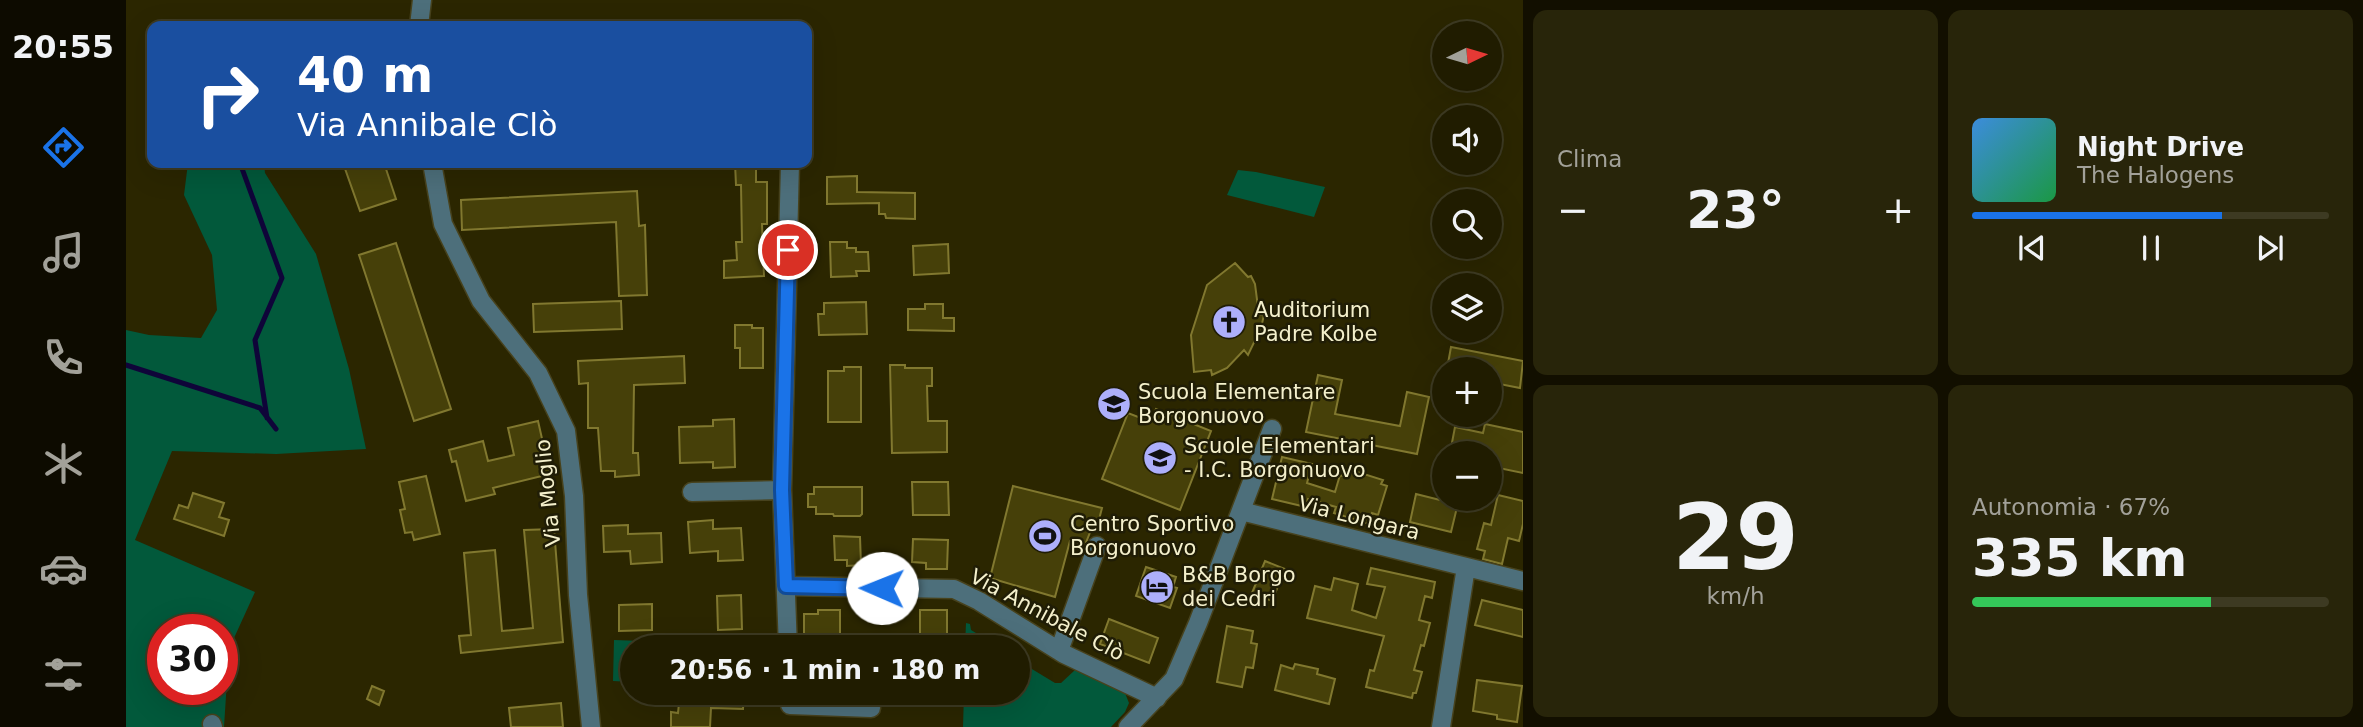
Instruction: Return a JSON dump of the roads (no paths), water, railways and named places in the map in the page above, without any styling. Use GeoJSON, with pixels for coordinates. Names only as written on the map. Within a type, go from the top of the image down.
{"type":"FeatureCollection","features":[{"type":"Feature","properties":{"kind":"street"},"geometry":{"type":"LineString","coordinates":[[420,21],[422,0]]}},
{"type":"Feature","properties":{"kind":"street","name":"Via Moglio"},"geometry":{"type":"LineString","coordinates":[[433,168],[443,224],[481,300],[538,373],[566,431],[574,496],[578,596],[591,727]]}},
{"type":"Feature","properties":{"kind":"street"},"geometry":{"type":"LineString","coordinates":[[788,635],[782,490],[790,168]]}},
{"type":"Feature","properties":{"kind":"street"},"geometry":{"type":"LineString","coordinates":[[1128,727],[1174,679],[1272,429]]}},
{"type":"Feature","properties":{"kind":"street"},"geometry":{"type":"LineString","coordinates":[[692,492],[782,490]]}},
{"type":"Feature","properties":{"kind":"street","name":"Via Longara"},"geometry":{"type":"LineString","coordinates":[[1241,512],[1523,581]]}},
{"type":"Feature","properties":{"kind":"street"},"geometry":{"type":"LineString","coordinates":[[1059,650],[1097,545]]}},
{"type":"Feature","properties":{"kind":"street"},"geometry":{"type":"LineString","coordinates":[[1441,727],[1466,567]]}},
{"type":"Feature","properties":{"kind":"street","name":"Via Annibale Clò"},"geometry":{"type":"LineString","coordinates":[[786,586],[954,589],[979,601],[1059,650],[1157,698]]}},
{"type":"Feature","properties":{"kind":"street"},"geometry":{"type":"LineString","coordinates":[[790,705],[871,708]]}},
{"type":"Feature","properties":{"kind":"waterway"},"geometry":{"type":"LineString","coordinates":[[242,168],[282,278],[255,340],[267,418]]}},
{"type":"Feature","properties":{"kind":"waterway"},"geometry":{"type":"LineString","coordinates":[[126,365],[260,408],[276,429]]}},
{"type":"Feature","properties":{"kind":"place","name":"Auditorium Padre Kolbe"},"geometry":{"type":"Point","coordinates":[1229,322]}},
{"type":"Feature","properties":{"kind":"place","name":"Scuola Elementare Borgonuovo"},"geometry":{"type":"Point","coordinates":[1114,404]}},
{"type":"Feature","properties":{"kind":"place","name":"Scuole Elementari - I.C. Borgonuovo"},"geometry":{"type":"Point","coordinates":[1160,458]}},
{"type":"Feature","properties":{"kind":"place","name":"Centro Sportivo Borgonuovo"},"geometry":{"type":"Point","coordinates":[1045,536]}},
{"type":"Feature","properties":{"kind":"place","name":"B&B Borgo dei Cedri"},"geometry":{"type":"Point","coordinates":[1157,587]}}]}
